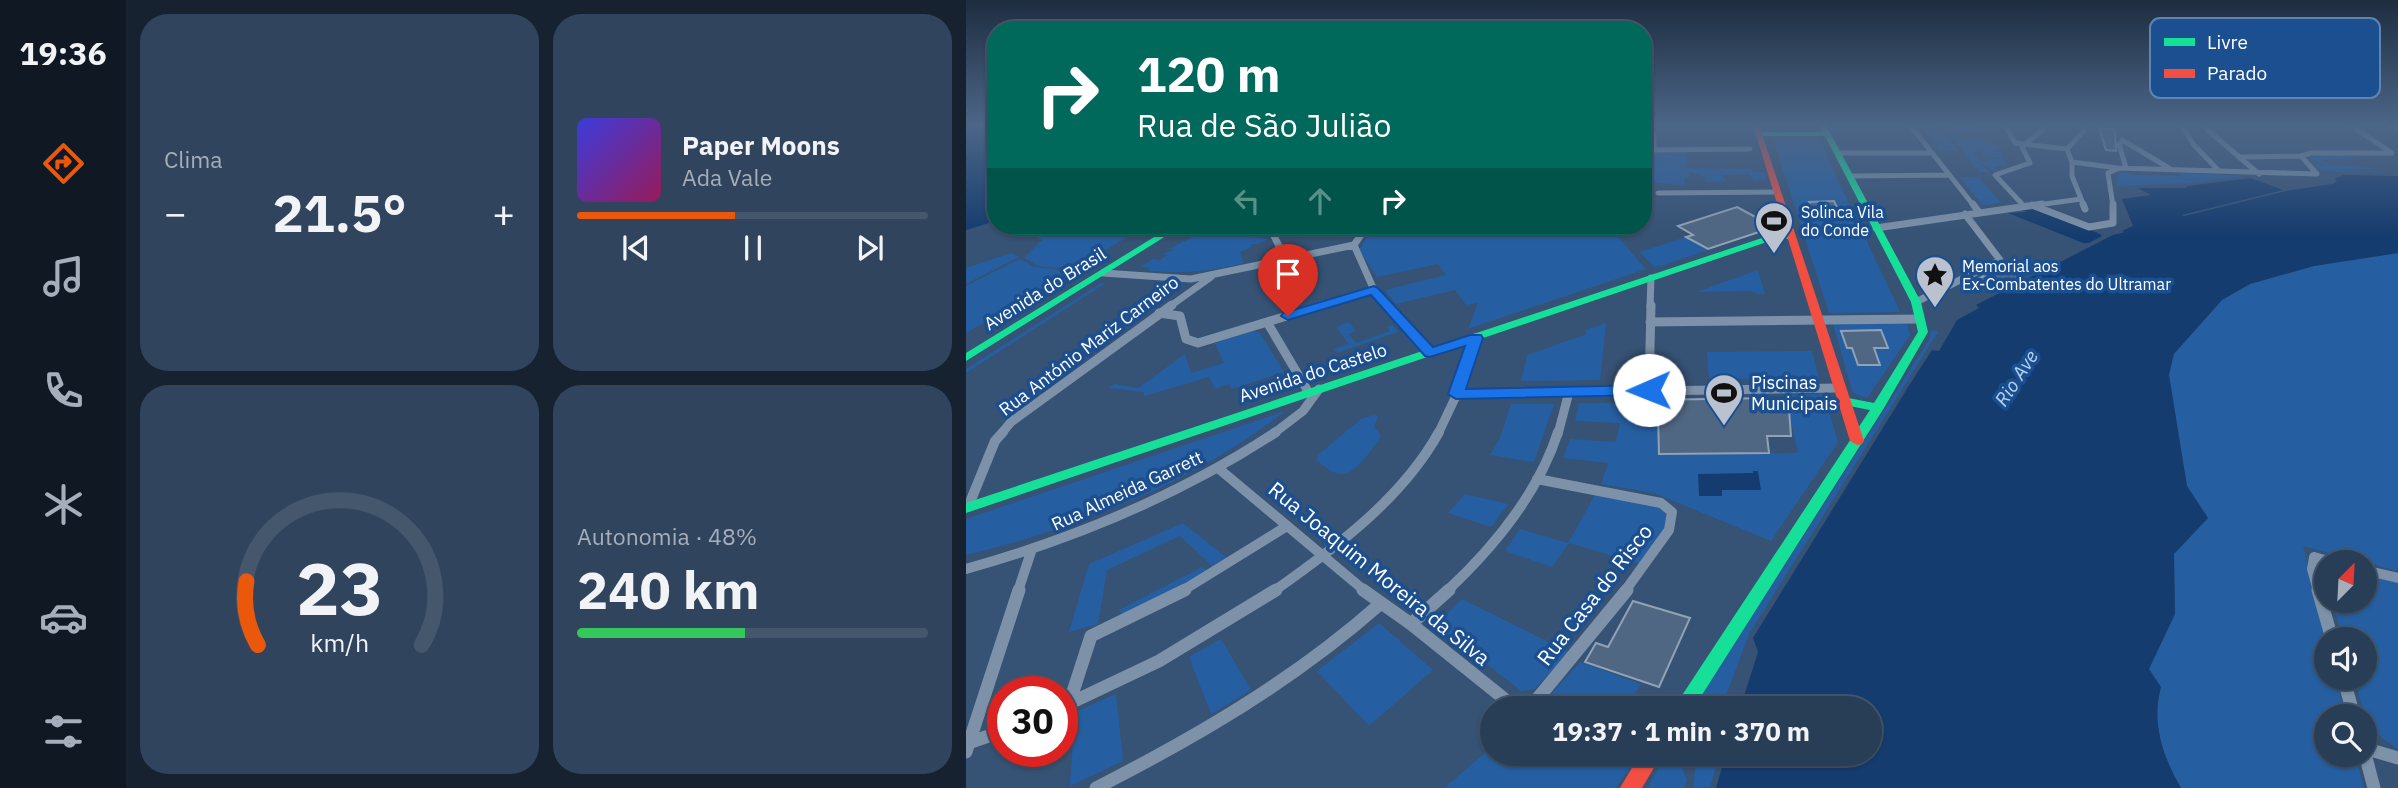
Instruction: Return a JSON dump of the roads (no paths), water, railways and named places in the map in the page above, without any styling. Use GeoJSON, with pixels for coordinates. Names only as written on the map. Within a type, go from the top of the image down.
{"type":"FeatureCollection","features":[{"type":"Feature","properties":{"kind":"street"},"geometry":{"type":"LineString","coordinates":[[1767,162],[1857,441]]}},
{"type":"Feature","properties":{"kind":"street"},"geometry":{"type":"LineString","coordinates":[[1690,696],[1878,408],[1924,329],[1916,302],[1843,162]]}},
{"type":"Feature","properties":{"kind":"street"},"geometry":{"type":"LineString","coordinates":[[1939,162],[1978,211]]}},
{"type":"Feature","properties":{"kind":"street"},"geometry":{"type":"LineString","coordinates":[[2023,205],[1995,174],[2028,162]]}},
{"type":"Feature","properties":{"kind":"street"},"geometry":{"type":"LineString","coordinates":[[2085,209],[2072,176],[2072,162],[2118,168],[2218,170],[2259,174],[2303,175],[2317,172],[2307,162]]}},
{"type":"Feature","properties":{"kind":"street"},"geometry":{"type":"LineString","coordinates":[[2124,162],[2126,168]]}},
{"type":"Feature","properties":{"kind":"street"},"geometry":{"type":"LineString","coordinates":[[2158,162],[2170,169]]}},
{"type":"Feature","properties":{"kind":"street"},"geometry":{"type":"LineString","coordinates":[[2210,162],[2218,170]]}},
{"type":"Feature","properties":{"kind":"street"},"geometry":{"type":"LineString","coordinates":[[2245,162],[2259,174]]}},
{"type":"Feature","properties":{"kind":"street"},"geometry":{"type":"LineString","coordinates":[[2031,205],[2089,227],[2098,227],[2114,221],[2108,173],[2118,168]]}},
{"type":"Feature","properties":{"kind":"street"},"geometry":{"type":"LineString","coordinates":[[1850,176],[1949,175]]}},
{"type":"Feature","properties":{"kind":"street"},"geometry":{"type":"LineString","coordinates":[[1658,193],[1777,192]]}},
{"type":"Feature","properties":{"kind":"street"},"geometry":{"type":"LineString","coordinates":[[1876,228],[1978,211],[2081,199]]}},
{"type":"Feature","properties":{"kind":"street"},"geometry":{"type":"LineString","coordinates":[[1916,302],[2000,260],[1965,214]]}},
{"type":"Feature","properties":{"kind":"street","name":"Avenida do Brasil"},"geometry":{"type":"LineString","coordinates":[[966,358],[1164,235]]}},
{"type":"Feature","properties":{"kind":"street"},"geometry":{"type":"LineString","coordinates":[[1274,235],[1286,260]]}},
{"type":"Feature","properties":{"kind":"street"},"geometry":{"type":"LineString","coordinates":[[1361,235],[1354,245],[1374,290],[1430,353]]}},
{"type":"Feature","properties":{"kind":"street","name":"Avenida do Castelo"},"geometry":{"type":"LineString","coordinates":[[967,508],[1765,240],[1791,236]]}},
{"type":"Feature","properties":{"kind":"street","name":"Rua António Mariz Carneiro"},"geometry":{"type":"LineString","coordinates":[[967,508],[995,441],[1011,422],[1159,313],[1193,283],[1211,276],[1354,245]]}},
{"type":"Feature","properties":{"kind":"street"},"geometry":{"type":"LineString","coordinates":[[1103,273],[1193,283]]}},
{"type":"Feature","properties":{"kind":"street"},"geometry":{"type":"LineString","coordinates":[[1649,390],[1651,278]]}},
{"type":"Feature","properties":{"kind":"street"},"geometry":{"type":"LineString","coordinates":[[1159,313],[1180,316],[1186,339],[1198,342],[1374,290]]}},
{"type":"Feature","properties":{"kind":"street"},"geometry":{"type":"LineString","coordinates":[[1650,322],[1920,319]]}},
{"type":"Feature","properties":{"kind":"street"},"geometry":{"type":"LineString","coordinates":[[1267,322],[1314,391]]}},
{"type":"Feature","properties":{"kind":"street"},"geometry":{"type":"LineString","coordinates":[[1078,699],[1147,667],[1243,611],[1334,548],[1377,508],[1428,450],[1456,394],[1475,338]]}},
{"type":"Feature","properties":{"kind":"street"},"geometry":{"type":"LineString","coordinates":[[1456,394],[1838,388]]}},
{"type":"Feature","properties":{"kind":"street","name":"Rua Almeida Garrett"},"geometry":{"type":"LineString","coordinates":[[966,569],[1031,552],[1107,523],[1218,468],[1310,407],[1314,391]]}},
{"type":"Feature","properties":{"kind":"street"},"geometry":{"type":"LineString","coordinates":[[1411,624],[1455,587],[1516,513],[1537,479],[1554,443],[1569,391]]}},
{"type":"Feature","properties":{"kind":"street"},"geometry":{"type":"LineString","coordinates":[[1843,401],[1878,408]]}},
{"type":"Feature","properties":{"kind":"street","name":"Rua Joaquim Moreira da Silva"},"geometry":{"type":"LineString","coordinates":[[1218,468],[1380,604],[1411,624],[1501,696]]}},
{"type":"Feature","properties":{"kind":"street","name":"Rua Casa do Risco"},"geometry":{"type":"LineString","coordinates":[[1537,479],[1648,499],[1661,503],[1672,512],[1670,530],[1645,565],[1608,615],[1540,696]]}},
{"type":"Feature","properties":{"kind":"street"},"geometry":{"type":"LineString","coordinates":[[1077,676],[1091,636],[1170,599],[1287,526]]}},
{"type":"Feature","properties":{"kind":"street"},"geometry":{"type":"LineString","coordinates":[[967,746],[1031,552]]}},
{"type":"Feature","properties":{"kind":"street"},"geometry":{"type":"LineString","coordinates":[[2314,557],[2314,576]]}},
{"type":"Feature","properties":{"kind":"street"},"geometry":{"type":"LineString","coordinates":[[2377,573],[2398,578]]}},
{"type":"Feature","properties":{"kind":"street"},"geometry":{"type":"LineString","coordinates":[[1096,788],[1233,715],[1307,664],[1380,604]]}},
{"type":"Feature","properties":{"kind":"street"},"geometry":{"type":"LineString","coordinates":[[967,746],[987,738]]}},
{"type":"Feature","properties":{"kind":"street"},"geometry":{"type":"LineString","coordinates":[[2377,752],[2398,758]]}},
{"type":"Feature","properties":{"kind":"street"},"geometry":{"type":"LineString","coordinates":[[1630,788],[1644,766]]}},
{"type":"Feature","properties":{"kind":"street"},"geometry":{"type":"LineString","coordinates":[[2369,767],[2374,788]]}},
{"type":"Feature","properties":{"kind":"water"},"geometry":{"type":"Polygon","coordinates":[[[966,162],[987,162],[987,224],[966,230],[966,162]]]}},
{"type":"Feature","properties":{"kind":"water","name":"Rio Ave"},"geometry":{"type":"Polygon","coordinates":[[[2343,175],[2398,176],[2398,253],[2314,266],[2250,284],[2222,300],[2174,354],[2169,375],[2187,486],[2208,518],[2174,554],[2175,614],[2149,669],[2161,687],[2157,714],[2160,739],[2181,788],[1716,788],[1722,766],[1882,766],[1882,696],[1744,696],[1758,652],[1753,638],[1910,384],[1932,350],[1939,351],[1957,320],[1979,308],[1976,305],[2113,235],[2125,232],[2122,231],[2133,226],[2122,199],[2151,195],[2138,188],[2186,188],[2251,178],[2283,190],[2182,215],[2184,216],[2286,191],[2332,184],[2337,181],[2334,179],[2343,175]]]}},
{"type":"Feature","properties":{"kind":"water"},"geometry":{"type":"Polygon","coordinates":[[[2032,209],[2102,236],[2083,243],[2008,213],[2027,212],[2022,210],[2032,209]]]}},
{"type":"Feature","properties":{"kind":"water"},"geometry":{"type":"Polygon","coordinates":[[[1758,471],[1761,490],[1722,490],[1722,496],[1699,496],[1698,474],[1758,471]]]}},
{"type":"Feature","properties":{"kind":"place","name":"Solinca Vila do Conde"},"geometry":{"type":"Point","coordinates":[1774,255]}},
{"type":"Feature","properties":{"kind":"place","name":"Memorial aos Ex-Combatentes do Ultramar"},"geometry":{"type":"Point","coordinates":[1935,309]}},
{"type":"Feature","properties":{"kind":"place","name":"Piscinas Municipais"},"geometry":{"type":"Point","coordinates":[1724,427]}}]}
